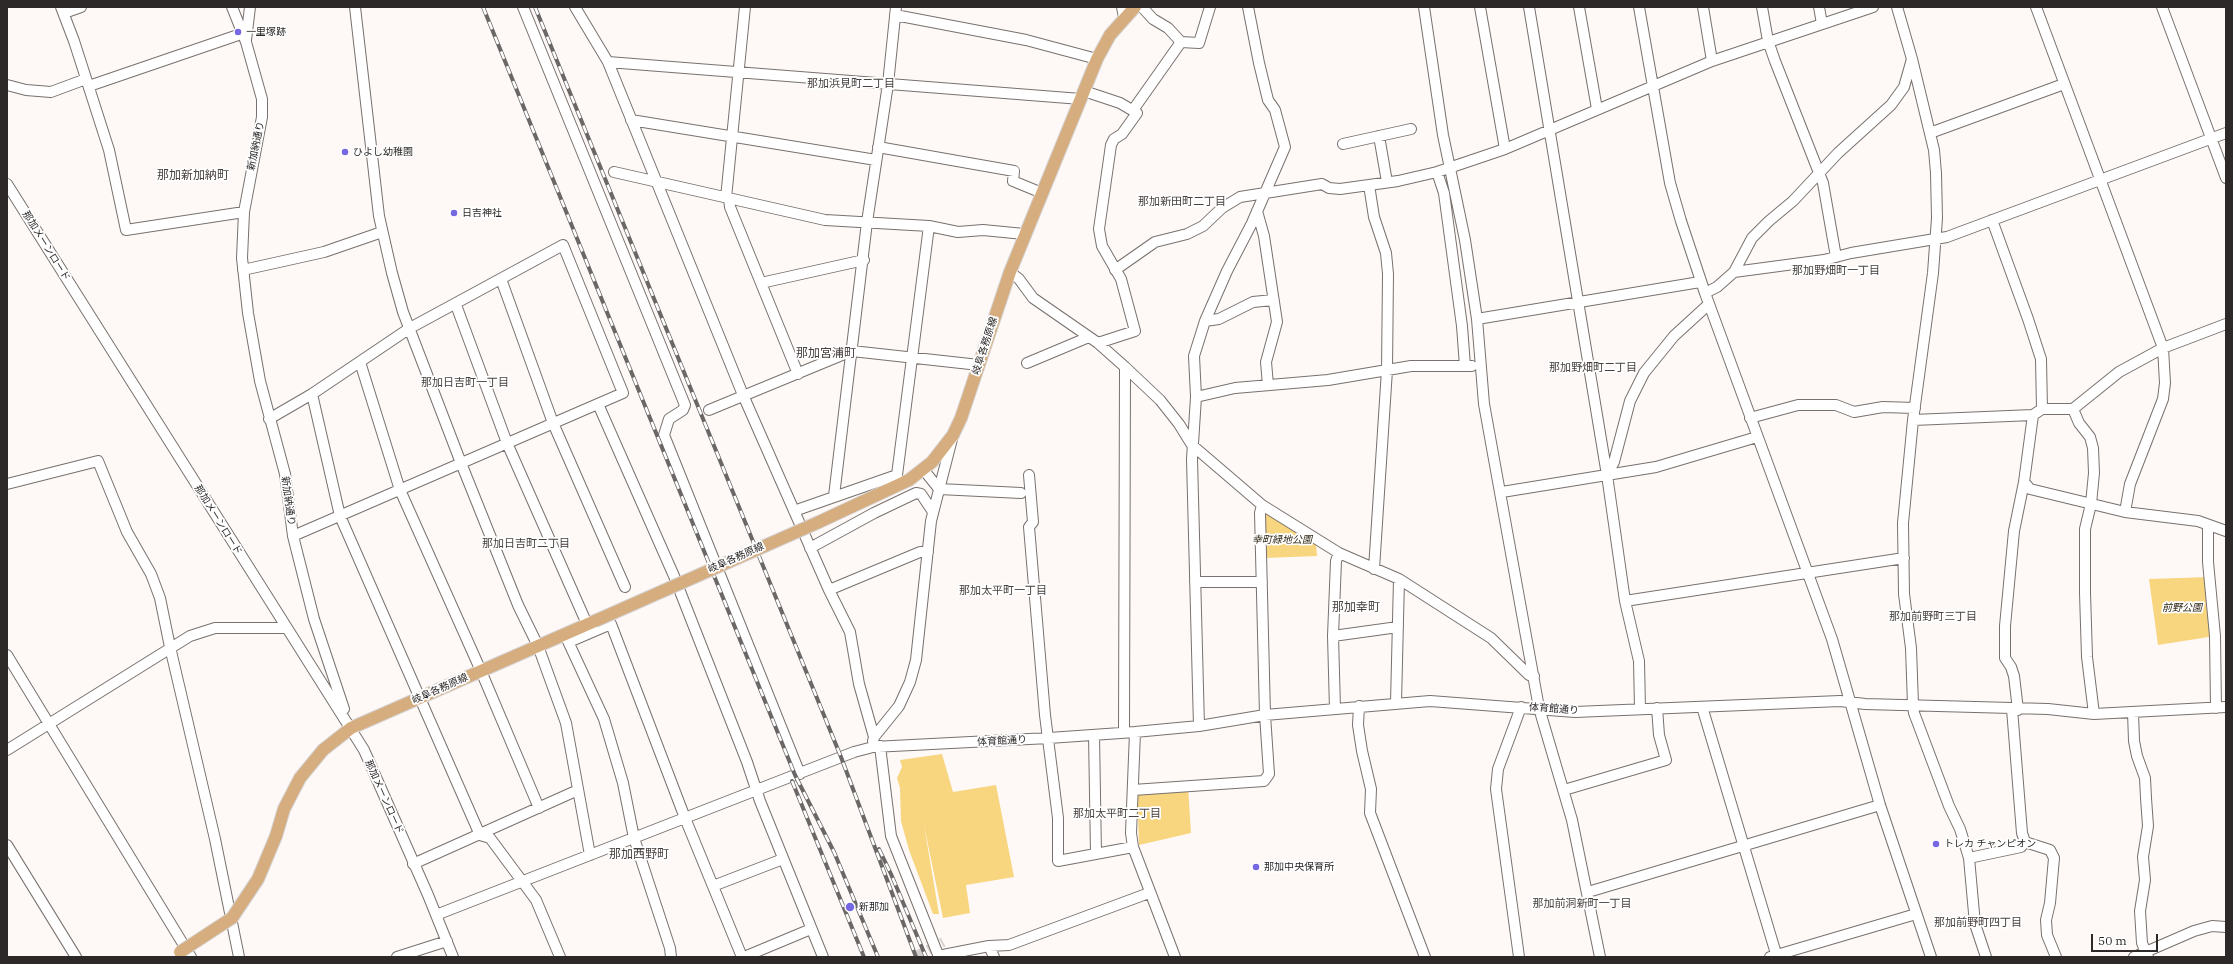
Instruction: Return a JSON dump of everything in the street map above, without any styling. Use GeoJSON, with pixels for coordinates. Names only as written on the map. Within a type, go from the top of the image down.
{"type":"FeatureCollection","features":[{"type":"Feature","properties":{"kind":"main road","name":"岐阜各務原線"},"geometry":{"type":"LineString","coordinates":[[181,955],[232,918],[258,879],[276,836],[284,809],[300,778],[323,750],[350,728],[422,698],[538,646],[567,638],[591,622],[893,489],[923,469],[953,435],[979,365],[1024,234],[1097,59],[1123,12],[1136,7]]}},
{"type":"Feature","properties":{"kind":"street"},"geometry":{"type":"LineString","coordinates":[[81,7],[63,10],[109,150],[126,230],[244,212]]}},
{"type":"Feature","properties":{"kind":"street","name":"新加納通り"},"geometry":{"type":"LineString","coordinates":[[232,7],[258,80],[262,99],[262,118],[244,212],[243,270],[257,366],[269,419],[285,474],[293,536],[314,620],[350,728]]}},
{"type":"Feature","properties":{"kind":"street"},"geometry":{"type":"LineString","coordinates":[[7,85],[26,90],[51,92],[244,38],[250,7]]}},
{"type":"Feature","properties":{"kind":"street"},"geometry":{"type":"LineString","coordinates":[[355,7],[370,150],[382,232],[400,299],[461,463],[518,605],[538,646],[566,723],[590,855]]}},
{"type":"Feature","properties":{"kind":"street"},"geometry":{"type":"LineString","coordinates":[[522,7],[685,404],[683,410],[669,419],[664,435],[800,774]]}},
{"type":"Feature","properties":{"kind":"street"},"geometry":{"type":"LineString","coordinates":[[575,7],[608,62],[743,395],[810,548],[850,632],[860,684],[875,743],[891,836],[938,957],[989,946],[1009,945],[1149,893]]}},
{"type":"Feature","properties":{"kind":"street"},"geometry":{"type":"LineString","coordinates":[[745,7],[727,199],[798,374]]}},
{"type":"Feature","properties":{"kind":"street"},"geometry":{"type":"LineString","coordinates":[[1142,7],[1153,19],[1168,28],[1181,42],[1199,42],[1210,7]]}},
{"type":"Feature","properties":{"kind":"street"},"geometry":{"type":"LineString","coordinates":[[1248,7],[1262,77],[1285,147],[1257,211],[1205,321],[1194,356],[1196,397],[1192,445],[1199,726],[1265,715],[1359,706],[1358,725],[1371,790],[1370,813],[1425,957]]}},
{"type":"Feature","properties":{"kind":"street"},"geometry":{"type":"LineString","coordinates":[[1424,7],[1477,319],[1484,404],[1502,492],[1539,708],[1564,790],[1588,892],[1600,957]]}},
{"type":"Feature","properties":{"kind":"street"},"geometry":{"type":"LineString","coordinates":[[1480,7],[1505,148]]}},
{"type":"Feature","properties":{"kind":"street"},"geometry":{"type":"LineString","coordinates":[[1529,7],[1607,475],[1624,601],[1639,661],[1640,709]]}},
{"type":"Feature","properties":{"kind":"street"},"geometry":{"type":"LineString","coordinates":[[1579,7],[1597,109]]}},
{"type":"Feature","properties":{"kind":"street"},"geometry":{"type":"LineString","coordinates":[[1639,7],[1670,183],[1700,282],[1832,639],[1880,805],[1931,957]]}},
{"type":"Feature","properties":{"kind":"street"},"geometry":{"type":"LineString","coordinates":[[1703,7],[1712,61]]}},
{"type":"Feature","properties":{"kind":"street"},"geometry":{"type":"LineString","coordinates":[[1762,7],[1768,41],[1824,183],[1836,257]]}},
{"type":"Feature","properties":{"kind":"street"},"geometry":{"type":"LineString","coordinates":[[1819,7],[1822,24]]}},
{"type":"Feature","properties":{"kind":"street"},"geometry":{"type":"LineString","coordinates":[[1115,270],[1156,242],[1187,234],[1203,226],[1230,202],[1265,192],[1322,184],[1329,188],[1340,189],[1387,182],[1437,172],[1550,130],[1712,61],[1873,7]]}},
{"type":"Feature","properties":{"kind":"street"},"geometry":{"type":"LineString","coordinates":[[1897,7],[1912,59],[1930,133],[1936,173],[1935,240],[1928,315],[1913,420],[1903,523],[1904,594],[1911,648],[1913,705],[1914,713],[1946,798],[1960,829],[1969,858],[1974,924],[1986,957]]}},
{"type":"Feature","properties":{"kind":"street"},"geometry":{"type":"LineString","coordinates":[[2036,7],[2163,348],[2165,383],[2163,399],[2130,484],[2125,512]]}},
{"type":"Feature","properties":{"kind":"street"},"geometry":{"type":"LineString","coordinates":[[2162,7],[2226,178]]}},
{"type":"Feature","properties":{"kind":"street"},"geometry":{"type":"LineString","coordinates":[[834,496],[864,260],[867,222],[888,84],[895,11],[1026,40],[1097,59]]}},
{"type":"Feature","properties":{"kind":"street"},"geometry":{"type":"LineString","coordinates":[[1133,110],[1181,42]]}},
{"type":"Feature","properties":{"kind":"street"},"geometry":{"type":"LineString","coordinates":[[1704,293],[1716,287],[1734,272],[1752,238],[1890,105],[1904,87],[1912,59]]}},
{"type":"Feature","properties":{"kind":"street"},"geometry":{"type":"LineString","coordinates":[[608,62],[740,70],[813,79],[1082,95],[1120,103],[1137,112],[1122,134],[1114,139],[1111,145],[1099,229],[1102,246],[1125,291],[1135,331],[1098,343]]}},
{"type":"Feature","properties":{"kind":"street"},"geometry":{"type":"LineString","coordinates":[[1930,133],[2064,84]]}},
{"type":"Feature","properties":{"kind":"street"},"geometry":{"type":"LineString","coordinates":[[631,120],[876,160]]}},
{"type":"Feature","properties":{"kind":"street"},"geometry":{"type":"LineString","coordinates":[[1343,144],[1411,129]]}},
{"type":"Feature","properties":{"kind":"street"},"geometry":{"type":"LineString","coordinates":[[1734,272],[1796,265],[1935,240],[2226,133]]}},
{"type":"Feature","properties":{"kind":"street"},"geometry":{"type":"LineString","coordinates":[[1379,136],[1387,182]]}},
{"type":"Feature","properties":{"kind":"street"},"geometry":{"type":"LineString","coordinates":[[878,147],[1014,171],[1013,181],[1042,193]]}},
{"type":"Feature","properties":{"kind":"street"},"geometry":{"type":"LineString","coordinates":[[614,172],[727,199],[825,220],[929,226],[958,232],[983,230],[1024,234]]}},
{"type":"Feature","properties":{"kind":"street"},"geometry":{"type":"LineString","coordinates":[[1437,172],[1444,193],[1462,326],[1465,366]]}},
{"type":"Feature","properties":{"kind":"street","name":"那加メーンロード"},"geometry":{"type":"LineString","coordinates":[[7,184],[364,750],[447,942]]}},
{"type":"Feature","properties":{"kind":"street"},"geometry":{"type":"LineString","coordinates":[[1369,185],[1374,217],[1386,253],[1388,274],[1388,370],[1374,569]]}},
{"type":"Feature","properties":{"kind":"street"},"geometry":{"type":"LineString","coordinates":[[1257,211],[1264,236],[1277,322],[1266,362],[1268,385]]}},
{"type":"Feature","properties":{"kind":"street"},"geometry":{"type":"LineString","coordinates":[[1992,220],[2041,358],[2042,409]]}},
{"type":"Feature","properties":{"kind":"street"},"geometry":{"type":"LineString","coordinates":[[794,511],[897,475],[929,226]]}},
{"type":"Feature","properties":{"kind":"street"},"geometry":{"type":"LineString","coordinates":[[243,270],[324,252],[382,232]]}},
{"type":"Feature","properties":{"kind":"street"},"geometry":{"type":"LineString","coordinates":[[269,419],[312,394],[410,328],[456,305],[563,246],[623,393],[293,536]]}},
{"type":"Feature","properties":{"kind":"street"},"geometry":{"type":"LineString","coordinates":[[761,283],[864,260]]}},
{"type":"Feature","properties":{"kind":"street"},"geometry":{"type":"LineString","coordinates":[[1010,272],[1019,279],[1033,298],[1098,343],[1125,367],[1160,400],[1179,424],[1192,445],[1262,505],[1339,553],[1399,579],[1491,638],[1529,675],[1534,676]]}},
{"type":"Feature","properties":{"kind":"street"},"geometry":{"type":"LineString","coordinates":[[501,279],[553,423],[625,587]]}},
{"type":"Feature","properties":{"kind":"street"},"geometry":{"type":"LineString","coordinates":[[1477,319],[1700,282]]}},
{"type":"Feature","properties":{"kind":"street"},"geometry":{"type":"LineString","coordinates":[[1205,321],[1219,319],[1253,302],[1273,300]]}},
{"type":"Feature","properties":{"kind":"street"},"geometry":{"type":"LineString","coordinates":[[1607,475],[1614,462],[1630,401],[1644,374],[1674,336],[1709,304]]}},
{"type":"Feature","properties":{"kind":"street"},"geometry":{"type":"LineString","coordinates":[[456,305],[507,443],[591,622]]}},
{"type":"Feature","properties":{"kind":"street"},"geometry":{"type":"LineString","coordinates":[[1913,420],[2033,416],[2042,409],[2073,409],[2118,372],[2163,348],[2226,324]]}},
{"type":"Feature","properties":{"kind":"street"},"geometry":{"type":"LineString","coordinates":[[1027,363],[1089,337]]}},
{"type":"Feature","properties":{"kind":"street"},"geometry":{"type":"LineString","coordinates":[[709,410],[852,351],[979,365]]}},
{"type":"Feature","properties":{"kind":"street"},"geometry":{"type":"LineString","coordinates":[[360,362],[400,490],[481,671],[539,808]]}},
{"type":"Feature","properties":{"kind":"street"},"geometry":{"type":"LineString","coordinates":[[1196,397],[1236,388],[1328,380],[1411,366],[1480,366]]}},
{"type":"Feature","properties":{"kind":"street"},"geometry":{"type":"LineString","coordinates":[[1124,732],[1125,367]]}},
{"type":"Feature","properties":{"kind":"street"},"geometry":{"type":"LineString","coordinates":[[312,394],[340,516],[422,698],[480,835]]}},
{"type":"Feature","properties":{"kind":"street"},"geometry":{"type":"LineString","coordinates":[[598,404],[674,576],[756,790],[823,957]]}},
{"type":"Feature","properties":{"kind":"street"},"geometry":{"type":"LineString","coordinates":[[1750,418],[1798,404],[1836,405],[1854,412],[1883,407],[1915,408]]}},
{"type":"Feature","properties":{"kind":"street"},"geometry":{"type":"LineString","coordinates":[[2073,409],[2079,423],[2090,437],[2093,448],[2094,473],[2091,504],[2085,529],[2085,593],[2087,657],[2094,714]]}},
{"type":"Feature","properties":{"kind":"street"},"geometry":{"type":"LineString","coordinates":[[2025,842],[2022,833],[2014,676],[2011,667],[2005,658],[2005,626],[2014,531],[2024,482],[2033,416]]}},
{"type":"Feature","properties":{"kind":"street"},"geometry":{"type":"LineString","coordinates":[[875,743],[899,706],[910,682],[916,660],[933,512],[953,435]]}},
{"type":"Feature","properties":{"kind":"street"},"geometry":{"type":"LineString","coordinates":[[1502,492],[1656,467],[1757,437]]}},
{"type":"Feature","properties":{"kind":"street"},"geometry":{"type":"LineString","coordinates":[[7,484],[98,461],[127,532],[151,574],[160,598],[215,839],[239,957]]}},
{"type":"Feature","properties":{"kind":"street"},"geometry":{"type":"LineString","coordinates":[[923,469],[939,489],[1021,493]]}},
{"type":"Feature","properties":{"kind":"street"},"geometry":{"type":"LineString","coordinates":[[1029,475],[1033,522],[1029,527],[1045,715],[1058,818],[1058,861],[1133,847]]}},
{"type":"Feature","properties":{"kind":"street"},"geometry":{"type":"LineString","coordinates":[[2024,482],[2030,489],[2091,504],[2125,512],[2198,521],[2226,531]]}},
{"type":"Feature","properties":{"kind":"street"},"geometry":{"type":"LineString","coordinates":[[810,548],[874,512],[916,493],[921,494],[933,512]]}},
{"type":"Feature","properties":{"kind":"street"},"geometry":{"type":"LineString","coordinates":[[1133,790],[1264,781],[1269,774],[1265,715],[1260,513],[1262,505]]}},
{"type":"Feature","properties":{"kind":"street"},"geometry":{"type":"LineString","coordinates":[[1916,914],[1774,956],[1704,707],[1840,701],[2015,709],[2048,709],[2094,714],[2221,708],[2208,562],[2208,525]]}},
{"type":"Feature","properties":{"kind":"street"},"geometry":{"type":"LineString","coordinates":[[829,590],[920,552],[928,552]]}},
{"type":"Feature","properties":{"kind":"street"},"geometry":{"type":"LineString","coordinates":[[1335,708],[1333,636],[1336,562],[1339,553]]}},
{"type":"Feature","properties":{"kind":"street"},"geometry":{"type":"LineString","coordinates":[[1624,601],[1904,558]]}},
{"type":"Feature","properties":{"kind":"street"},"geometry":{"type":"LineString","coordinates":[[1396,703],[1399,579]]}},
{"type":"Feature","properties":{"kind":"street"},"geometry":{"type":"LineString","coordinates":[[1195,582],[1262,582]]}},
{"type":"Feature","properties":{"kind":"street"},"geometry":{"type":"LineString","coordinates":[[671,957],[670,948],[634,838],[623,783],[604,719],[567,638],[611,624],[685,818],[743,957],[811,929]]}},
{"type":"Feature","properties":{"kind":"street"},"geometry":{"type":"LineString","coordinates":[[7,750],[170,647],[196,634],[215,628],[286,628]]}},
{"type":"Feature","properties":{"kind":"street"},"geometry":{"type":"LineString","coordinates":[[1333,636],[1398,628]]}},
{"type":"Feature","properties":{"kind":"street"},"geometry":{"type":"LineString","coordinates":[[7,655],[49,724],[181,955]]}},
{"type":"Feature","properties":{"kind":"street","name":"体育館通り"},"geometry":{"type":"LineString","coordinates":[[1359,706],[1430,701],[1467,705],[1539,708],[1575,712],[1704,707]]}},
{"type":"Feature","properties":{"kind":"street"},"geometry":{"type":"LineString","coordinates":[[1519,957],[1496,789],[1498,769],[1521,707]]}},
{"type":"Feature","properties":{"kind":"street"},"geometry":{"type":"LineString","coordinates":[[1564,790],[1666,760],[1658,735],[1657,708]]}},
{"type":"Feature","properties":{"kind":"street"},"geometry":{"type":"LineString","coordinates":[[2133,712],[2134,741],[2137,756],[2145,778],[2148,826],[2142,857],[2145,880],[2140,911],[2142,943],[2147,955]]}},
{"type":"Feature","properties":{"kind":"street","name":"体育館通り"},"geometry":{"type":"LineString","coordinates":[[436,915],[800,774],[875,743],[1049,738],[1199,726]]}},
{"type":"Feature","properties":{"kind":"street"},"geometry":{"type":"LineString","coordinates":[[1135,732],[1133,847],[1174,957]]}},
{"type":"Feature","properties":{"kind":"street"},"geometry":{"type":"LineString","coordinates":[[1094,734],[1096,854]]}},
{"type":"Feature","properties":{"kind":"street"},"geometry":{"type":"LineString","coordinates":[[413,864],[578,790]]}},
{"type":"Feature","properties":{"kind":"street"},"geometry":{"type":"LineString","coordinates":[[1588,892],[1880,805]]}},
{"type":"Feature","properties":{"kind":"street"},"geometry":{"type":"LineString","coordinates":[[480,835],[490,838],[536,900],[560,957]]}},
{"type":"Feature","properties":{"kind":"street"},"geometry":{"type":"LineString","coordinates":[[1969,858],[2021,847],[2025,842]]}},
{"type":"Feature","properties":{"kind":"street"},"geometry":{"type":"LineString","coordinates":[[2025,842],[2050,850],[2054,858],[2050,903],[2046,920],[2047,935],[2056,957]]}},
{"type":"Feature","properties":{"kind":"street"},"geometry":{"type":"LineString","coordinates":[[7,845],[76,957]]}},
{"type":"Feature","properties":{"kind":"street"},"geometry":{"type":"LineString","coordinates":[[713,886],[783,859]]}},
{"type":"Feature","properties":{"kind":"street"},"geometry":{"type":"LineString","coordinates":[[2134,957],[2147,955],[2194,931],[2212,926],[2226,927]]}},
{"type":"Feature","properties":{"kind":"street"},"geometry":{"type":"LineString","coordinates":[[397,957],[447,942],[453,957]]}},
{"type":"Feature","properties":{"kind":"street"},"geometry":{"type":"LineString","coordinates":[[989,946],[994,957]]}},
{"type":"Feature","properties":{"kind":"green space","name":"幸町緑地公園"},"geometry":{"type":"Polygon","coordinates":[[[1265,507],[1316,544],[1317,556],[1265,558],[1265,507]]]}},
{"type":"Feature","properties":{"kind":"green space","name":"前野公園"},"geometry":{"type":"Polygon","coordinates":[[[2209,577],[2215,636],[2158,645],[2149,579],[2209,577]]]}},
{"type":"Feature","properties":{"kind":"green space"},"geometry":{"type":"Polygon","coordinates":[[[942,754],[953,792],[996,785],[1014,877],[966,885],[970,913],[943,918],[924,825],[939,914],[933,914],[909,850],[901,821],[900,788],[897,778],[902,767],[900,760],[942,754]]]}},
{"type":"Feature","properties":{"kind":"green space"},"geometry":{"type":"Polygon","coordinates":[[[1188,786],[1191,833],[1139,845],[1137,790],[1188,786]]]}},
{"type":"Feature","properties":{"kind":"tunnel"},"geometry":{"type":"LineString","coordinates":[[915,957],[943,942]]}},
{"type":"Feature","properties":{"kind":"railway"},"geometry":{"type":"LineString","coordinates":[[483,7],[795,775],[834,852],[878,957]]}},
{"type":"Feature","properties":{"kind":"railway"},"geometry":{"type":"LineString","coordinates":[[535,7],[841,757],[916,957]]}},
{"type":"Feature","properties":{"kind":"railway"},"geometry":{"type":"LineString","coordinates":[[792,781],[864,957]]}},
{"type":"Feature","properties":{"kind":"railway"},"geometry":{"type":"LineString","coordinates":[[879,849],[926,957]]}},
{"type":"Feature","properties":{"kind":"place","name":"一里塚跡"},"geometry":{"type":"Point","coordinates":[238,32]}},
{"type":"Feature","properties":{"kind":"place","name":"ひよし幼稚園"},"geometry":{"type":"Point","coordinates":[345,152]}},
{"type":"Feature","properties":{"kind":"place","name":"日吉神社"},"geometry":{"type":"Point","coordinates":[454,213]}},
{"type":"Feature","properties":{"kind":"place","name":"トレカ チャンピオン"},"geometry":{"type":"Point","coordinates":[1936,844]}},
{"type":"Feature","properties":{"kind":"place","name":"那加中央保育所"},"geometry":{"type":"Point","coordinates":[1256,867]}},
{"type":"Feature","properties":{"kind":"place","name":"新那加"},"geometry":{"type":"Point","coordinates":[850,907]}},
{"type":"Feature","properties":{"kind":"district","name":"那加浜見町二丁目"},"geometry":{"type":"Point","coordinates":[851,84]}},
{"type":"Feature","properties":{"kind":"district","name":"那加新加納町"},"geometry":{"type":"Point","coordinates":[193,176]}},
{"type":"Feature","properties":{"kind":"district","name":"那加新田町二丁目"},"geometry":{"type":"Point","coordinates":[1182,202]}},
{"type":"Feature","properties":{"kind":"district","name":"那加野畑町一丁目"},"geometry":{"type":"Point","coordinates":[1836,271]}},
{"type":"Feature","properties":{"kind":"district","name":"那加宮浦町"},"geometry":{"type":"Point","coordinates":[826,354]}},
{"type":"Feature","properties":{"kind":"district","name":"那加野畑町二丁目"},"geometry":{"type":"Point","coordinates":[1593,368]}},
{"type":"Feature","properties":{"kind":"district","name":"那加日吉町一丁目"},"geometry":{"type":"Point","coordinates":[465,383]}},
{"type":"Feature","properties":{"kind":"district","name":"那加日吉町二丁目"},"geometry":{"type":"Point","coordinates":[526,544]}},
{"type":"Feature","properties":{"kind":"district","name":"那加太平町一丁目"},"geometry":{"type":"Point","coordinates":[1003,591]}},
{"type":"Feature","properties":{"kind":"district","name":"那加幸町"},"geometry":{"type":"Point","coordinates":[1356,608]}},
{"type":"Feature","properties":{"kind":"district","name":"那加前野町三丁目"},"geometry":{"type":"Point","coordinates":[1933,617]}},
{"type":"Feature","properties":{"kind":"district","name":"那加太平町二丁目"},"geometry":{"type":"Point","coordinates":[1117,814]}},
{"type":"Feature","properties":{"kind":"district","name":"那加西野町"},"geometry":{"type":"Point","coordinates":[639,855]}},
{"type":"Feature","properties":{"kind":"district","name":"那加前洞新町一丁目"},"geometry":{"type":"Point","coordinates":[1582,904]}},
{"type":"Feature","properties":{"kind":"district","name":"那加前野町四丁目"},"geometry":{"type":"Point","coordinates":[1978,923]}}]}
